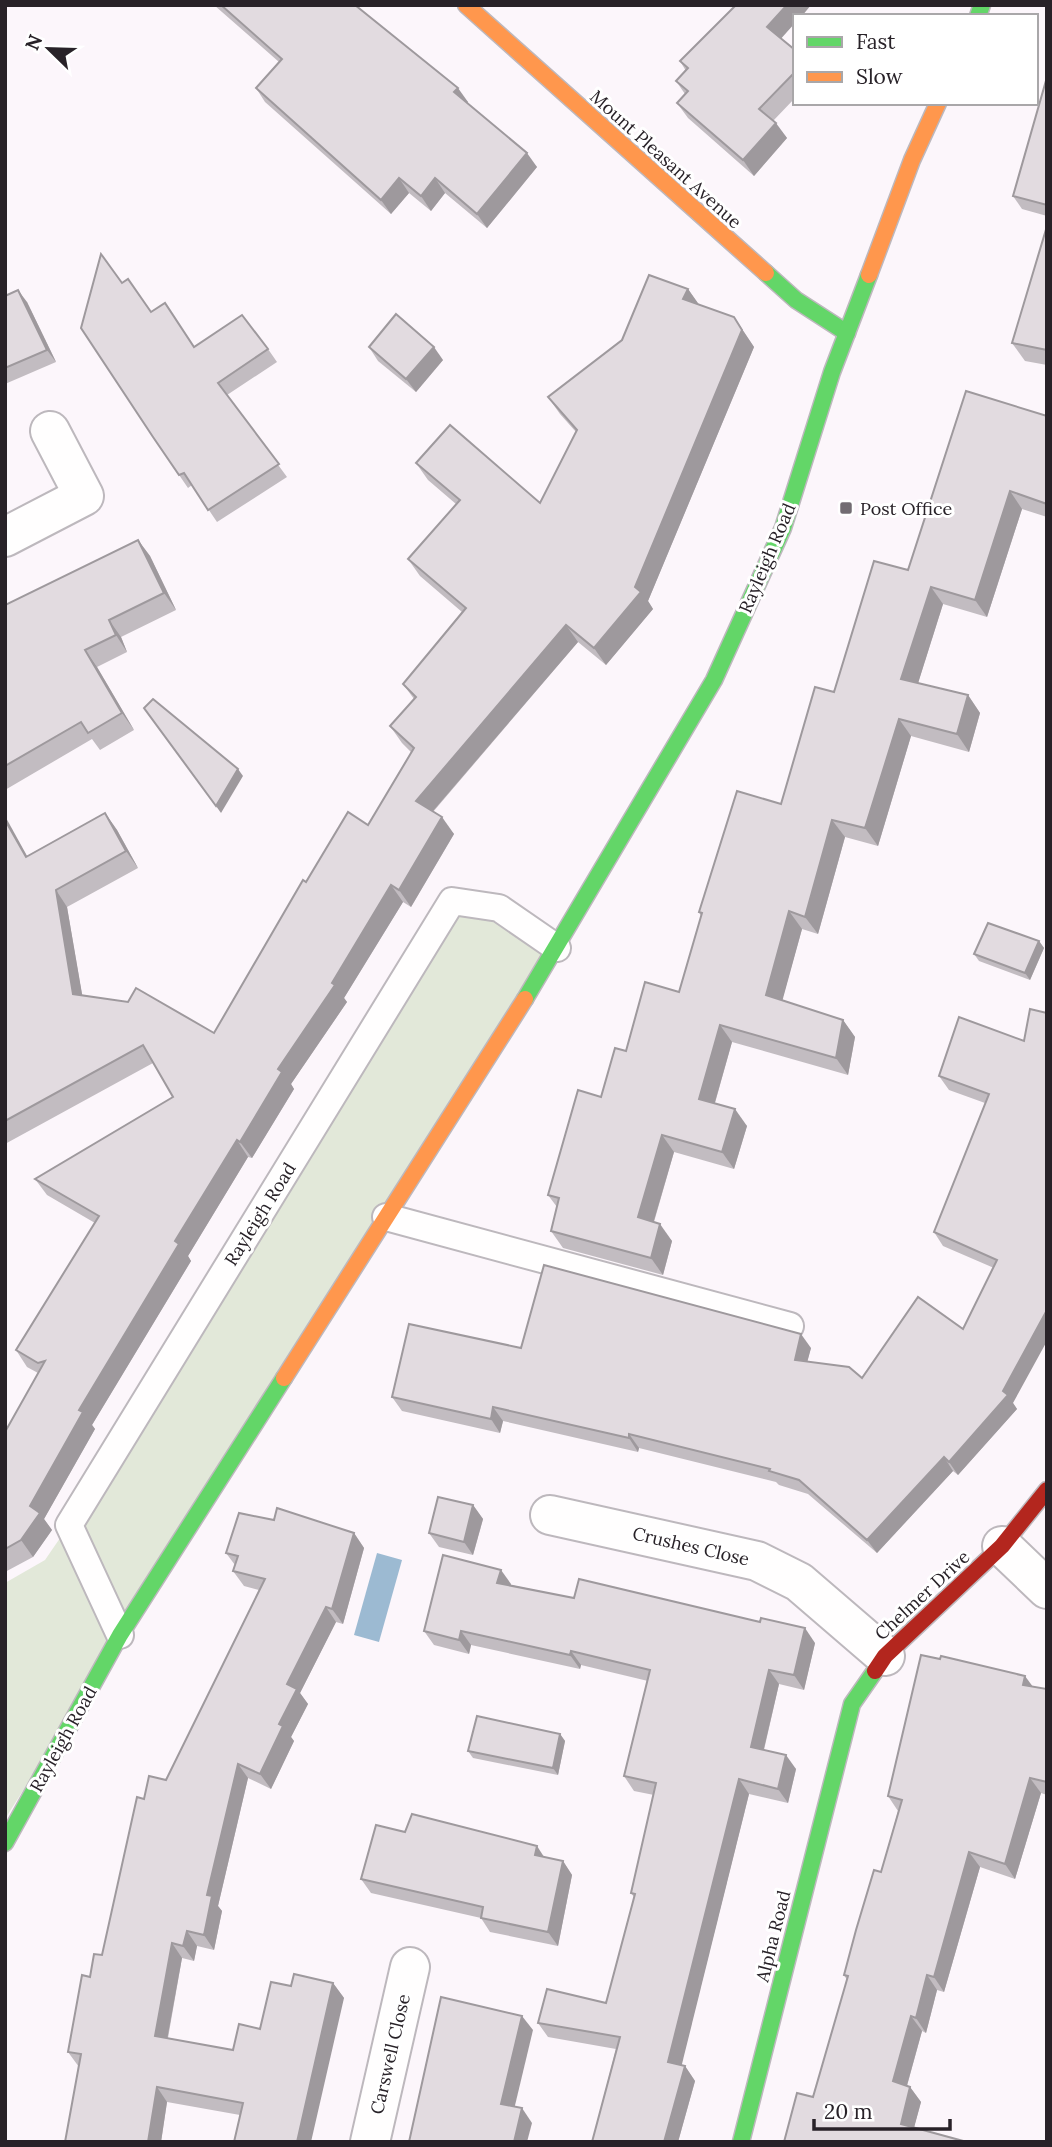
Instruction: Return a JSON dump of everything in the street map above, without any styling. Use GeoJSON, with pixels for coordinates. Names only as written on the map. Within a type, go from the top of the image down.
{"type":"FeatureCollection","features":[{"type":"Feature","properties":{"kind":"main road","name":"Mount Pleasant Avenue"},"geometry":{"type":"LineString","coordinates":[[466,5],[796,300],[847,333]]}},
{"type":"Feature","properties":{"kind":"main road","name":"Rayleigh Road"},"geometry":{"type":"LineString","coordinates":[[5,1843],[120,1635],[557,948],[714,680],[783,528],[847,333],[912,160],[937,105]]}},
{"type":"Feature","properties":{"kind":"main road","name":"Chelmer Drive"},"geometry":{"type":"LineString","coordinates":[[842,1739],[852,1704],[885,1656],[1002,1545],[1047,1490]]}},
{"type":"Feature","properties":{"kind":"main road","name":"Alpha Road"},"geometry":{"type":"LineString","coordinates":[[741,2142],[842,1739]]}},
{"type":"Feature","properties":{"kind":"street"},"geometry":{"type":"LineString","coordinates":[[5,537],[84,496],[50,430]]}},
{"type":"Feature","properties":{"kind":"street","name":"Crushes Close"},"geometry":{"type":"LineString","coordinates":[[550,1515],[757,1561],[799,1582],[885,1656]]}},
{"type":"Feature","properties":{"kind":"street"},"geometry":{"type":"LineString","coordinates":[[1002,1545],[1047,1589]]}},
{"type":"Feature","properties":{"kind":"street","name":"Carswell Close"},"geometry":{"type":"LineString","coordinates":[[370,2142],[410,1967]]}},
{"type":"Feature","properties":{"kind":"lane","name":"Rayleigh Road"},"geometry":{"type":"LineString","coordinates":[[120,1635],[69,1525],[452,901],[499,908],[557,948]]}},
{"type":"Feature","properties":{"kind":"lane"},"geometry":{"type":"LineString","coordinates":[[386,1217],[790,1326]]}},
{"type":"Feature","properties":{"kind":"green space"},"geometry":{"type":"Polygon","coordinates":[[[452,901],[557,948],[5,1819],[5,1583],[45,1560],[69,1525],[452,901]]]}},
{"type":"Feature","properties":{"kind":"water"},"geometry":{"type":"Polygon","coordinates":[[[377,1553],[402,1560],[379,1642],[354,1635],[377,1553]]]}},
{"type":"Feature","properties":{"kind":"building"},"geometry":{"type":"Polygon","coordinates":[[[221,5],[355,5],[458,88],[454,92],[527,153],[477,214],[435,178],[421,196],[399,178],[381,200],[256,88],[282,59],[221,5]]]}},
{"type":"Feature","properties":{"kind":"building"},"geometry":{"type":"Polygon","coordinates":[[[736,5],[787,5],[767,27],[793,48],[793,74],[759,109],[776,123],[743,160],[677,103],[688,91],[676,81],[688,68],[680,61],[736,5]]]}},
{"type":"Feature","properties":{"kind":"building"},"geometry":{"type":"Polygon","coordinates":[[[1047,77],[1047,205],[1013,196],[1047,77]]]}},
{"type":"Feature","properties":{"kind":"building"},"geometry":{"type":"Polygon","coordinates":[[[1047,226],[1047,350],[1012,343],[1047,226]]]}},
{"type":"Feature","properties":{"kind":"building"},"geometry":{"type":"Polygon","coordinates":[[[101,254],[122,283],[128,279],[151,312],[165,303],[194,347],[242,315],[268,349],[218,383],[279,464],[208,510],[184,473],[179,475],[81,328],[101,254]]]}},
{"type":"Feature","properties":{"kind":"building"},"geometry":{"type":"Polygon","coordinates":[[[649,275],[688,289],[683,299],[734,317],[742,330],[635,587],[641,592],[594,648],[566,625],[416,801],[442,817],[399,890],[391,885],[332,983],[335,985],[278,1069],[282,1072],[240,1142],[237,1140],[175,1241],[179,1244],[79,1410],[83,1412],[30,1506],[40,1513],[21,1540],[5,1549],[5,1432],[45,1361],[38,1363],[16,1350],[99,1216],[35,1179],[173,1097],[143,1045],[5,1121],[5,820],[26,857],[105,813],[126,851],[56,890],[73,994],[128,1002],[136,988],[214,1033],[303,880],[306,882],[348,812],[368,825],[414,748],[390,726],[416,697],[403,684],[466,608],[408,559],[460,500],[416,463],[450,425],[540,503],[577,430],[548,397],[622,340],[649,275]]]}},
{"type":"Feature","properties":{"kind":"building"},"geometry":{"type":"Polygon","coordinates":[[[18,290],[47,350],[5,368],[5,296],[18,290]]]}},
{"type":"Feature","properties":{"kind":"building"},"geometry":{"type":"Polygon","coordinates":[[[396,314],[434,347],[406,379],[369,347],[396,314]]]}},
{"type":"Feature","properties":{"kind":"building"},"geometry":{"type":"Polygon","coordinates":[[[966,391],[1047,416],[1047,504],[1010,491],[975,600],[931,587],[901,679],[968,695],[957,734],[899,719],[865,828],[832,820],[805,917],[789,911],[766,995],[843,1020],[836,1058],[720,1025],[699,1099],[735,1109],[722,1152],[662,1135],[638,1217],[660,1224],[651,1258],[551,1231],[559,1198],[548,1195],[578,1090],[601,1097],[615,1048],[626,1051],[645,982],[679,992],[702,913],[699,912],[737,791],[781,804],[815,687],[834,692],[874,561],[908,570],[966,391]]]}},
{"type":"Feature","properties":{"kind":"building"},"geometry":{"type":"Polygon","coordinates":[[[138,540],[164,593],[109,620],[116,635],[85,650],[122,713],[88,733],[81,722],[5,766],[5,605],[138,540]]]}},
{"type":"Feature","properties":{"kind":"building"},"geometry":{"type":"Polygon","coordinates":[[[153,699],[238,769],[216,806],[144,708],[153,699]]]}},
{"type":"Feature","properties":{"kind":"building"},"geometry":{"type":"Polygon","coordinates":[[[988,923],[1039,941],[1025,973],[974,954],[988,923]]]}},
{"type":"Feature","properties":{"kind":"building"},"geometry":{"type":"Polygon","coordinates":[[[1030,1009],[1047,1013],[1047,1310],[1003,1391],[1008,1395],[949,1462],[944,1457],[867,1540],[799,1480],[769,1471],[770,1469],[629,1434],[629,1438],[493,1407],[491,1419],[392,1397],[409,1324],[521,1348],[544,1265],[801,1334],[795,1360],[849,1367],[862,1378],[918,1297],[963,1329],[997,1260],[934,1232],[989,1094],[939,1076],[959,1017],[1024,1041],[1030,1009]]]}},
{"type":"Feature","properties":{"kind":"building"},"geometry":{"type":"Polygon","coordinates":[[[438,1497],[473,1505],[464,1542],[429,1533],[438,1497]]]}},
{"type":"Feature","properties":{"kind":"building"},"geometry":{"type":"Polygon","coordinates":[[[277,1508],[354,1533],[332,1609],[326,1607],[287,1684],[297,1689],[279,1724],[283,1726],[260,1774],[238,1764],[207,1895],[212,1896],[204,1935],[187,1931],[183,1946],[172,1943],[155,2036],[233,2050],[239,2024],[260,2029],[271,1982],[291,1986],[294,1974],[333,1983],[297,2142],[234,2142],[243,2103],[157,2087],[148,2142],[65,2142],[81,2054],[68,2052],[82,1975],[90,1977],[94,1954],[102,1955],[137,1797],[144,1799],[149,1776],[166,1780],[265,1579],[233,1571],[238,1556],[226,1553],[239,1513],[274,1520],[277,1508]]]}},
{"type":"Feature","properties":{"kind":"building"},"geometry":{"type":"Polygon","coordinates":[[[443,1555],[501,1570],[497,1583],[574,1598],[579,1579],[760,1622],[761,1618],[805,1628],[794,1675],[769,1670],[751,1747],[786,1755],[778,1789],[739,1779],[668,2062],[685,2066],[664,2142],[592,2142],[620,2037],[538,2023],[547,1989],[606,2003],[635,1894],[631,1893],[656,1783],[624,1776],[650,1670],[571,1651],[570,1655],[461,1631],[459,1640],[424,1631],[443,1555]]]}},
{"type":"Feature","properties":{"kind":"building"},"geometry":{"type":"Polygon","coordinates":[[[921,1655],[940,1659],[941,1656],[1025,1676],[1023,1685],[1047,1689],[1047,1782],[1030,1778],[1005,1864],[969,1852],[934,1977],[927,1975],[916,2018],[911,2016],[893,2081],[910,2087],[901,2124],[967,2142],[784,2142],[797,2093],[813,2097],[848,1976],[844,1975],[856,1930],[874,1870],[881,1872],[902,1800],[888,1796],[921,1655]]]}},
{"type":"Feature","properties":{"kind":"building"},"geometry":{"type":"Polygon","coordinates":[[[477,1716],[560,1734],[553,1768],[468,1751],[477,1716]]]}},
{"type":"Feature","properties":{"kind":"building"},"geometry":{"type":"Polygon","coordinates":[[[412,1814],[537,1846],[535,1855],[563,1861],[548,1932],[481,1918],[483,1907],[361,1879],[376,1825],[405,1832],[412,1814]]]}},
{"type":"Feature","properties":{"kind":"building"},"geometry":{"type":"Polygon","coordinates":[[[441,1997],[522,2016],[501,2104],[522,2108],[514,2142],[409,2142],[441,1997]]]}},
{"type":"Feature","properties":{"kind":"traffic: fast"},"geometry":{"type":"LineString","coordinates":[[979,14],[982,5]]}},
{"type":"Feature","properties":{"kind":"traffic: fast"},"geometry":{"type":"LineString","coordinates":[[766,273],[796,300],[847,333]]}},
{"type":"Feature","properties":{"kind":"traffic: fast"},"geometry":{"type":"LineString","coordinates":[[525,999],[714,680],[783,528],[832,372],[869,275]]}},
{"type":"Feature","properties":{"kind":"traffic: fast"},"geometry":{"type":"LineString","coordinates":[[5,1843],[120,1635],[284,1378]]}},
{"type":"Feature","properties":{"kind":"traffic: fast"},"geometry":{"type":"LineString","coordinates":[[741,2142],[852,1704],[875,1671]]}},
{"type":"Feature","properties":{"kind":"traffic: slow"},"geometry":{"type":"LineString","coordinates":[[466,5],[766,273]]}},
{"type":"Feature","properties":{"kind":"traffic: slow"},"geometry":{"type":"LineString","coordinates":[[869,275],[912,160],[937,105]]}},
{"type":"Feature","properties":{"kind":"traffic: slow"},"geometry":{"type":"LineString","coordinates":[[284,1378],[525,999]]}},
{"type":"Feature","properties":{"kind":"traffic: jam"},"geometry":{"type":"LineString","coordinates":[[875,1671],[885,1656],[1002,1546],[1047,1490]]}},
{"type":"Feature","properties":{"kind":"place","name":"Post Office"},"geometry":{"type":"Point","coordinates":[846,508]}}]}
